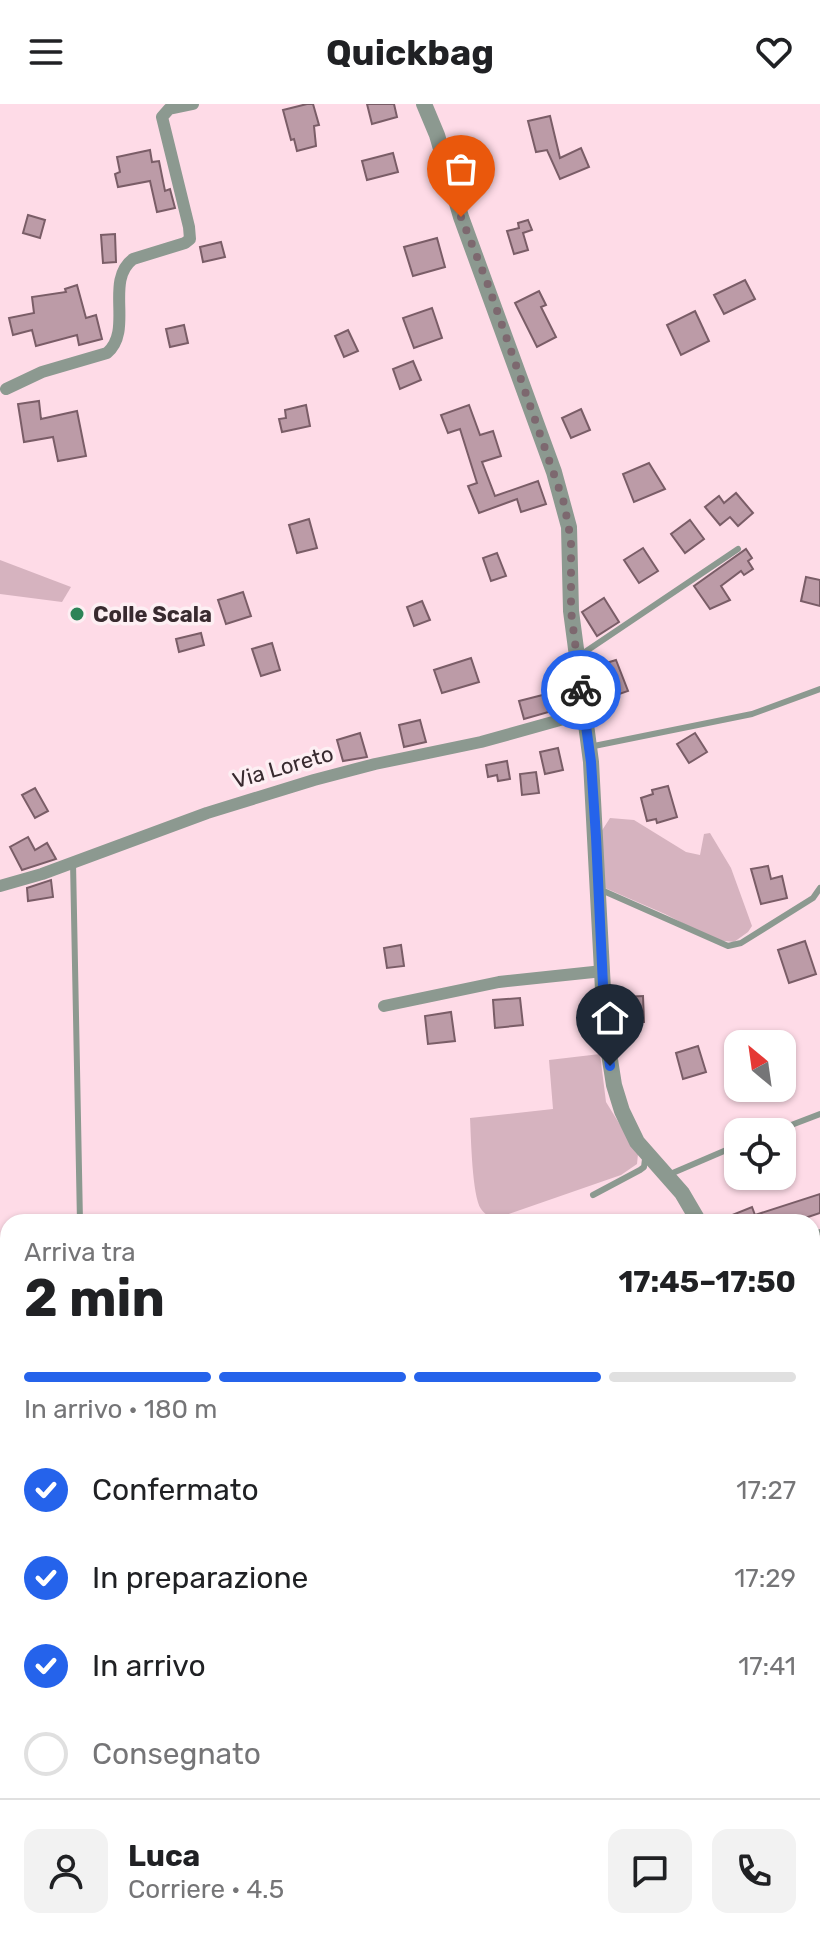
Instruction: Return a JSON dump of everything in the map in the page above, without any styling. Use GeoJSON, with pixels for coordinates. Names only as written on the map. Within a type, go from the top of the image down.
{"type":"FeatureCollection","features":[{"type":"Feature","properties":{"kind":"street"},"geometry":{"type":"LineString","coordinates":[[6,389],[42,372],[112,349],[117,338],[121,277],[127,264],[133,259],[190,239],[162,117],[169,109],[193,104]]}},
{"type":"Feature","properties":{"kind":"street"},"geometry":{"type":"LineString","coordinates":[[424,104],[564,503],[571,540],[571,611],[589,747],[605,1028],[614,1085],[626,1120],[644,1151],[682,1193],[694,1214]]}},
{"type":"Feature","properties":{"kind":"street","name":"Via Loreto"},"geometry":{"type":"LineString","coordinates":[[0,886],[36,877],[207,813],[314,780],[481,742],[585,713]]}},
{"type":"Feature","properties":{"kind":"street"},"geometry":{"type":"LineString","coordinates":[[384,1006],[499,982],[603,971]]}},
{"type":"Feature","properties":{"kind":"lane"},"geometry":{"type":"LineString","coordinates":[[576,658],[738,549]]}},
{"type":"Feature","properties":{"kind":"lane"},"geometry":{"type":"LineString","coordinates":[[589,747],[759,713],[820,689]]}},
{"type":"Feature","properties":{"kind":"lane"},"geometry":{"type":"LineString","coordinates":[[73,862],[80,1214]]}},
{"type":"Feature","properties":{"kind":"lane"},"geometry":{"type":"LineString","coordinates":[[599,889],[710,940],[734,946],[813,898],[820,888]]}},
{"type":"Feature","properties":{"kind":"lane"},"geometry":{"type":"LineString","coordinates":[[796,1123],[820,1114]]}},
{"type":"Feature","properties":{"kind":"lane"},"geometry":{"type":"LineString","coordinates":[[593,1195],[644,1167],[644,1151]]}},
{"type":"Feature","properties":{"kind":"lane"},"geometry":{"type":"LineString","coordinates":[[666,1176],[724,1151]]}},
{"type":"Feature","properties":{"kind":"shaded area"},"geometry":{"type":"Polygon","coordinates":[[[0,560],[71,587],[62,602],[0,594],[0,560]]]}},
{"type":"Feature","properties":{"kind":"shaded area"},"geometry":{"type":"Polygon","coordinates":[[[610,818],[634,820],[686,852],[700,855],[704,834],[710,833],[731,868],[752,926],[748,932],[734,942],[715,940],[605,888],[601,832],[610,818]]]}},
{"type":"Feature","properties":{"kind":"shaded area"},"geometry":{"type":"Polygon","coordinates":[[[600,1054],[606,1102],[638,1154],[637,1164],[621,1175],[509,1214],[486,1214],[481,1209],[476,1192],[470,1118],[553,1109],[549,1060],[600,1054]]]}},
{"type":"Feature","properties":{"kind":"building"},"geometry":{"type":"Polygon","coordinates":[[[313,104],[319,125],[314,126],[316,146],[297,151],[283,110],[313,104]]]}},
{"type":"Feature","properties":{"kind":"building"},"geometry":{"type":"Polygon","coordinates":[[[367,104],[394,104],[397,117],[372,124],[367,104]]]}},
{"type":"Feature","properties":{"kind":"building"},"geometry":{"type":"Polygon","coordinates":[[[550,116],[560,158],[581,148],[589,167],[560,179],[547,150],[536,152],[528,121],[550,116]]]}},
{"type":"Feature","properties":{"kind":"building"},"geometry":{"type":"Polygon","coordinates":[[[150,150],[152,162],[159,161],[165,191],[170,189],[175,208],[157,212],[150,181],[118,187],[115,174],[120,172],[117,157],[150,150]]]}},
{"type":"Feature","properties":{"kind":"building"},"geometry":{"type":"Polygon","coordinates":[[[393,153],[398,172],[367,180],[362,161],[393,153]]]}},
{"type":"Feature","properties":{"kind":"building"},"geometry":{"type":"Polygon","coordinates":[[[28,215],[45,220],[40,238],[23,233],[28,215]]]}},
{"type":"Feature","properties":{"kind":"building"},"geometry":{"type":"Polygon","coordinates":[[[528,220],[532,230],[523,233],[528,250],[514,254],[507,231],[519,228],[518,223],[528,220]]]}},
{"type":"Feature","properties":{"kind":"building"},"geometry":{"type":"Polygon","coordinates":[[[115,234],[116,262],[103,263],[101,235],[115,234]]]}},
{"type":"Feature","properties":{"kind":"building"},"geometry":{"type":"Polygon","coordinates":[[[437,238],[445,267],[413,276],[404,247],[437,238]]]}},
{"type":"Feature","properties":{"kind":"building"},"geometry":{"type":"Polygon","coordinates":[[[221,242],[225,257],[203,262],[200,247],[221,242]]]}},
{"type":"Feature","properties":{"kind":"building"},"geometry":{"type":"Polygon","coordinates":[[[745,280],[755,299],[724,314],[714,295],[745,280]]]}},
{"type":"Feature","properties":{"kind":"building"},"geometry":{"type":"Polygon","coordinates":[[[77,285],[86,318],[96,315],[102,339],[79,345],[77,335],[36,346],[32,330],[13,335],[9,318],[34,313],[32,297],[66,292],[65,289],[77,285]]]}},
{"type":"Feature","properties":{"kind":"building"},"geometry":{"type":"Polygon","coordinates":[[[539,291],[546,305],[541,307],[556,337],[537,347],[515,303],[539,291]]]}},
{"type":"Feature","properties":{"kind":"building"},"geometry":{"type":"Polygon","coordinates":[[[432,308],[442,338],[414,348],[403,318],[432,308]]]}},
{"type":"Feature","properties":{"kind":"building"},"geometry":{"type":"Polygon","coordinates":[[[695,311],[709,341],[681,355],[667,325],[695,311]]]}},
{"type":"Feature","properties":{"kind":"building"},"geometry":{"type":"Polygon","coordinates":[[[184,325],[188,343],[170,347],[166,329],[184,325]]]}},
{"type":"Feature","properties":{"kind":"building"},"geometry":{"type":"Polygon","coordinates":[[[348,330],[358,351],[344,357],[335,336],[348,330]]]}},
{"type":"Feature","properties":{"kind":"building"},"geometry":{"type":"Polygon","coordinates":[[[413,361],[421,380],[400,389],[393,369],[413,361]]]}},
{"type":"Feature","properties":{"kind":"building"},"geometry":{"type":"Polygon","coordinates":[[[39,401],[41,419],[77,411],[86,456],[58,461],[53,437],[24,442],[18,404],[39,401]]]}},
{"type":"Feature","properties":{"kind":"building"},"geometry":{"type":"Polygon","coordinates":[[[306,405],[310,426],[282,432],[279,419],[286,418],[285,410],[306,405]]]}},
{"type":"Feature","properties":{"kind":"building"},"geometry":{"type":"Polygon","coordinates":[[[469,405],[480,435],[493,431],[501,456],[482,462],[495,496],[538,481],[546,504],[521,512],[517,499],[479,513],[468,486],[477,483],[460,429],[448,433],[441,415],[469,405]]]}},
{"type":"Feature","properties":{"kind":"building"},"geometry":{"type":"Polygon","coordinates":[[[581,409],[590,430],[571,438],[562,418],[581,409]]]}},
{"type":"Feature","properties":{"kind":"building"},"geometry":{"type":"Polygon","coordinates":[[[649,463],[665,489],[634,502],[623,474],[649,463]]]}},
{"type":"Feature","properties":{"kind":"building"},"geometry":{"type":"Polygon","coordinates":[[[736,493],[753,513],[738,526],[730,517],[720,525],[705,507],[719,496],[724,503],[736,493]]]}},
{"type":"Feature","properties":{"kind":"building"},"geometry":{"type":"Polygon","coordinates":[[[309,519],[317,548],[297,553],[289,525],[309,519]]]}},
{"type":"Feature","properties":{"kind":"building"},"geometry":{"type":"Polygon","coordinates":[[[690,520],[704,539],[685,553],[671,534],[690,520]]]}},
{"type":"Feature","properties":{"kind":"building"},"geometry":{"type":"Polygon","coordinates":[[[643,548],[658,571],[639,583],[624,560],[643,548]]]}},
{"type":"Feature","properties":{"kind":"building"},"geometry":{"type":"Polygon","coordinates":[[[746,549],[752,558],[748,561],[753,569],[744,575],[741,571],[721,586],[730,600],[710,609],[694,586],[746,549]]]}},
{"type":"Feature","properties":{"kind":"building"},"geometry":{"type":"Polygon","coordinates":[[[497,553],[506,576],[491,581],[483,558],[497,553]]]}},
{"type":"Feature","properties":{"kind":"building"},"geometry":{"type":"Polygon","coordinates":[[[806,577],[820,580],[820,606],[801,601],[806,577]]]}},
{"type":"Feature","properties":{"kind":"building"},"geometry":{"type":"Polygon","coordinates":[[[243,592],[251,616],[226,624],[218,600],[243,592]]]}},
{"type":"Feature","properties":{"kind":"building"},"geometry":{"type":"Polygon","coordinates":[[[604,598],[619,622],[597,636],[582,612],[604,598]]]}},
{"type":"Feature","properties":{"kind":"building"},"geometry":{"type":"Polygon","coordinates":[[[422,601],[430,620],[414,626],[407,607],[422,601]]]}},
{"type":"Feature","properties":{"kind":"building"},"geometry":{"type":"Polygon","coordinates":[[[201,633],[204,645],[179,652],[176,639],[201,633]]]}},
{"type":"Feature","properties":{"kind":"building"},"geometry":{"type":"Polygon","coordinates":[[[272,643],[280,670],[261,676],[252,649],[272,643]]]}},
{"type":"Feature","properties":{"kind":"building"},"geometry":{"type":"Polygon","coordinates":[[[471,658],[479,682],[442,693],[434,670],[471,658]]]}},
{"type":"Feature","properties":{"kind":"building"},"geometry":{"type":"Polygon","coordinates":[[[616,660],[628,691],[605,699],[598,677],[607,674],[603,664],[616,660]]]}},
{"type":"Feature","properties":{"kind":"building"},"geometry":{"type":"Polygon","coordinates":[[[570,688],[572,700],[553,704],[552,711],[524,719],[519,701],[570,688]]]}},
{"type":"Feature","properties":{"kind":"building"},"geometry":{"type":"Polygon","coordinates":[[[420,720],[426,742],[404,747],[399,725],[420,720]]]}},
{"type":"Feature","properties":{"kind":"building"},"geometry":{"type":"Polygon","coordinates":[[[360,733],[367,757],[343,761],[337,740],[360,733]]]}},
{"type":"Feature","properties":{"kind":"building"},"geometry":{"type":"Polygon","coordinates":[[[695,733],[707,752],[689,763],[677,744],[695,733]]]}},
{"type":"Feature","properties":{"kind":"building"},"geometry":{"type":"Polygon","coordinates":[[[558,748],[563,770],[545,774],[540,752],[558,748]]]}},
{"type":"Feature","properties":{"kind":"building"},"geometry":{"type":"Polygon","coordinates":[[[507,761],[510,779],[498,781],[497,775],[488,777],[486,765],[507,761]]]}},
{"type":"Feature","properties":{"kind":"building"},"geometry":{"type":"Polygon","coordinates":[[[536,772],[539,793],[522,795],[520,774],[536,772]]]}},
{"type":"Feature","properties":{"kind":"building"},"geometry":{"type":"Polygon","coordinates":[[[668,786],[677,817],[657,823],[656,819],[647,821],[641,798],[653,794],[652,790],[668,786]]]}},
{"type":"Feature","properties":{"kind":"building"},"geometry":{"type":"Polygon","coordinates":[[[35,788],[48,811],[35,818],[22,795],[35,788]]]}},
{"type":"Feature","properties":{"kind":"building"},"geometry":{"type":"Polygon","coordinates":[[[28,837],[35,850],[47,843],[56,859],[22,870],[10,847],[28,837]]]}},
{"type":"Feature","properties":{"kind":"building"},"geometry":{"type":"Polygon","coordinates":[[[768,866],[771,879],[782,876],[787,898],[761,904],[751,869],[768,866]]]}},
{"type":"Feature","properties":{"kind":"building"},"geometry":{"type":"Polygon","coordinates":[[[51,880],[53,897],[28,901],[27,888],[51,880]]]}},
{"type":"Feature","properties":{"kind":"building"},"geometry":{"type":"Polygon","coordinates":[[[805,941],[816,974],[789,983],[778,950],[805,941]]]}},
{"type":"Feature","properties":{"kind":"building"},"geometry":{"type":"Polygon","coordinates":[[[401,945],[404,966],[387,968],[384,948],[401,945]]]}},
{"type":"Feature","properties":{"kind":"building"},"geometry":{"type":"Polygon","coordinates":[[[643,996],[644,1022],[622,1023],[616,1020],[615,1000],[643,996]]]}},
{"type":"Feature","properties":{"kind":"building"},"geometry":{"type":"Polygon","coordinates":[[[520,998],[523,1025],[495,1028],[493,1000],[520,998]]]}},
{"type":"Feature","properties":{"kind":"building"},"geometry":{"type":"Polygon","coordinates":[[[451,1012],[455,1041],[428,1044],[425,1016],[451,1012]]]}},
{"type":"Feature","properties":{"kind":"building"},"geometry":{"type":"Polygon","coordinates":[[[698,1046],[706,1072],[683,1079],[676,1053],[698,1046]]]}},
{"type":"Feature","properties":{"kind":"building"},"geometry":{"type":"Polygon","coordinates":[[[820,1194],[820,1213],[817,1214],[758,1214],[820,1194]]]}},
{"type":"Feature","properties":{"kind":"building"},"geometry":{"type":"Polygon","coordinates":[[[752,1207],[755,1214],[735,1214],[752,1207]]]}},
{"type":"Feature","properties":{"kind":"way so far"},"geometry":{"type":"LineString","coordinates":[[461,217],[487,282],[564,503],[571,540],[571,611],[581,690]]}},
{"type":"Feature","properties":{"kind":"place","name":"Colle Scala"},"geometry":{"type":"Point","coordinates":[77,614]}},
{"type":"Feature","properties":{"kind":"route"},"geometry":{"type":"LineString","coordinates":[[581,690],[591,762],[605,1028],[610,1066]]}}]}
